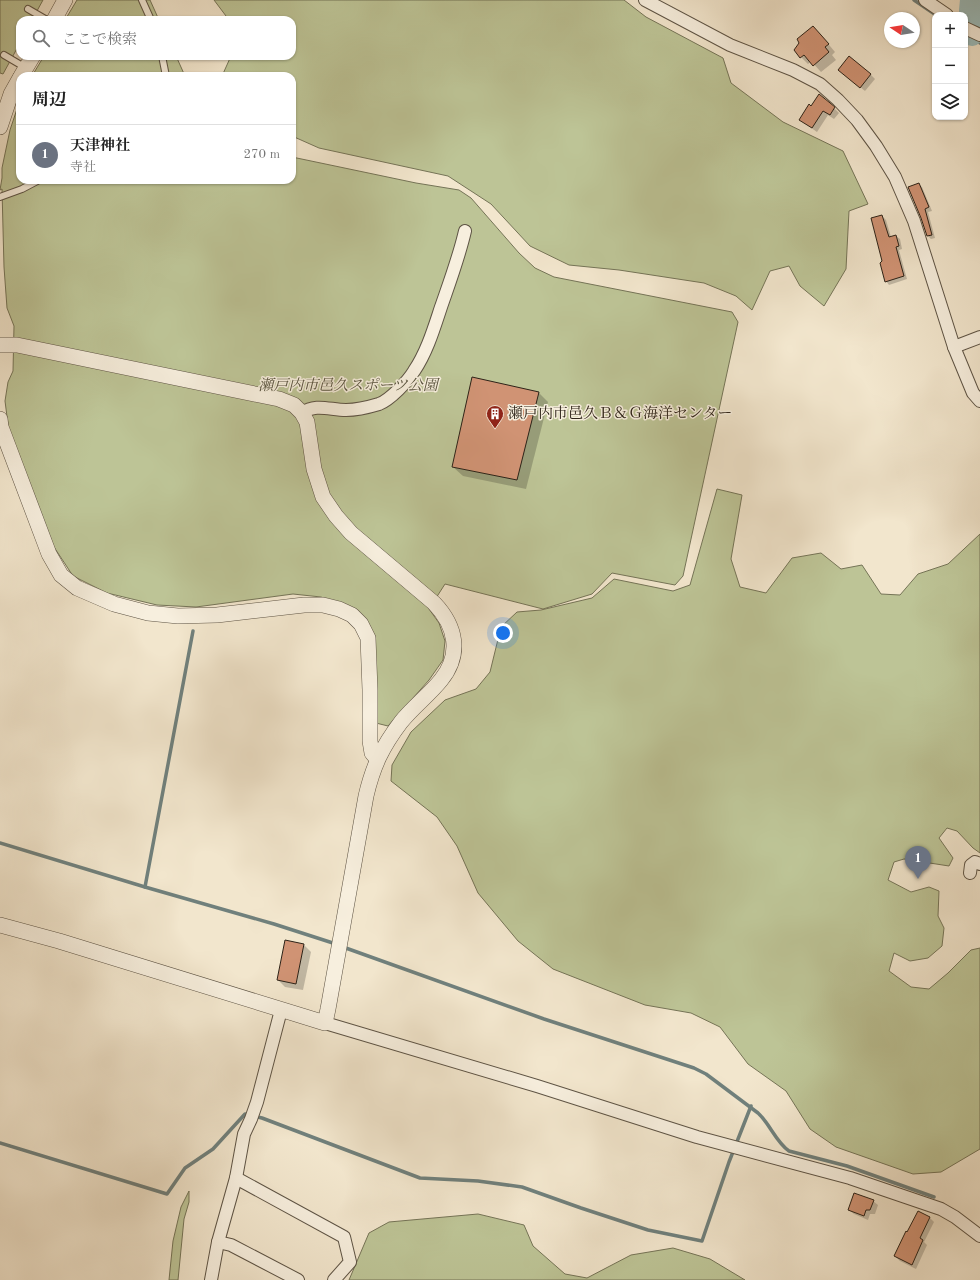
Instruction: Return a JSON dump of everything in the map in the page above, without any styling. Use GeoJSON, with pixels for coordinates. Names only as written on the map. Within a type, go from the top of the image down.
{"type":"FeatureCollection","features":[{"type":"Feature","properties":{"kind":"street"},"geometry":{"type":"LineString","coordinates":[[56,16],[65,0]]}},
{"type":"Feature","properties":{"kind":"street"},"geometry":{"type":"LineString","coordinates":[[645,0],[730,45],[781,65],[820,84],[838,100],[856,120],[895,177],[901,190],[914,221],[954,347],[972,393],[980,401]]}},
{"type":"Feature","properties":{"kind":"street"},"geometry":{"type":"LineString","coordinates":[[926,0],[943,12]]}},
{"type":"Feature","properties":{"kind":"street"},"geometry":{"type":"LineString","coordinates":[[968,29],[980,35]]}},
{"type":"Feature","properties":{"kind":"street"},"geometry":{"type":"LineString","coordinates":[[0,127],[11,94],[16,85]]}},
{"type":"Feature","properties":{"kind":"street"},"geometry":{"type":"LineString","coordinates":[[302,413],[308,408],[318,407],[356,410],[381,403],[399,389],[414,371],[430,339],[460,254],[465,231]]}},
{"type":"Feature","properties":{"kind":"street"},"geometry":{"type":"LineString","coordinates":[[954,347],[980,337]]}},
{"type":"Feature","properties":{"kind":"street"},"geometry":{"type":"LineString","coordinates":[[0,345],[18,344],[279,399],[294,404],[302,413],[307,422],[314,469],[323,497],[336,516],[351,533],[444,613],[454,639],[453,653],[449,668],[441,681],[402,721],[387,742],[371,774],[330,1002],[325,1022]]}},
{"type":"Feature","properties":{"kind":"street"},"geometry":{"type":"LineString","coordinates":[[0,419],[20,478],[49,554],[61,575],[77,588],[114,604],[148,613],[178,616],[217,615],[304,605],[323,605],[339,609],[352,615],[361,624],[368,638],[370,741],[372,753],[377,760]]}},
{"type":"Feature","properties":{"kind":"street"},"geometry":{"type":"LineString","coordinates":[[970,873],[970,865],[975,862],[980,864]]}},
{"type":"Feature","properties":{"kind":"street"},"geometry":{"type":"LineString","coordinates":[[0,925],[59,941],[281,1010],[537,1086],[697,1137],[850,1178],[941,1209],[955,1217],[980,1236]]}},
{"type":"Feature","properties":{"kind":"street"},"geometry":{"type":"LineString","coordinates":[[211,1280],[218,1242],[236,1178],[244,1134],[253,1115],[281,1010]]}},
{"type":"Feature","properties":{"kind":"street"},"geometry":{"type":"LineString","coordinates":[[236,1178],[344,1237],[350,1262],[334,1280]]}},
{"type":"Feature","properties":{"kind":"street"},"geometry":{"type":"LineString","coordinates":[[218,1242],[232,1245],[298,1280]]}},
{"type":"Feature","properties":{"kind":"lane"},"geometry":{"type":"LineString","coordinates":[[142,0],[149,16]]}},
{"type":"Feature","properties":{"kind":"lane"},"geometry":{"type":"LineString","coordinates":[[28,9],[40,16]]}},
{"type":"Feature","properties":{"kind":"lane"},"geometry":{"type":"LineString","coordinates":[[4,56],[25,70]]}},
{"type":"Feature","properties":{"kind":"lane"},"geometry":{"type":"LineString","coordinates":[[163,60],[165,72]]}},
{"type":"Feature","properties":{"kind":"lane"},"geometry":{"type":"LineString","coordinates":[[0,197],[31,184]]}},
{"type":"Feature","properties":{"kind":"green space"},"geometry":{"type":"Polygon","coordinates":[[[0,0],[43,0],[34,16],[16,16],[16,50],[3,74],[0,73],[0,0]]]}},
{"type":"Feature","properties":{"kind":"green space"},"geometry":{"type":"Polygon","coordinates":[[[77,0],[150,0],[157,16],[67,16],[77,0]]]}},
{"type":"Feature","properties":{"kind":"green space"},"geometry":{"type":"Polygon","coordinates":[[[214,0],[624,0],[646,17],[723,58],[731,83],[783,122],[843,151],[868,204],[849,211],[846,269],[824,306],[800,286],[789,266],[770,271],[752,310],[736,296],[704,283],[619,270],[569,265],[530,246],[491,204],[448,176],[319,148],[296,138],[296,72],[224,72],[229,60],[296,60],[296,16],[226,16],[214,0]]]}},
{"type":"Feature","properties":{"kind":"green space"},"geometry":{"type":"Polygon","coordinates":[[[42,60],[178,60],[183,72],[34,72],[42,60]]]}},
{"type":"Feature","properties":{"kind":"green space","name":"瀬戸内市邑久スポーツ公園"},"geometry":{"type":"Polygon","coordinates":[[[16,112],[16,184],[296,184],[296,158],[416,183],[459,190],[471,198],[519,253],[535,268],[554,277],[732,312],[738,322],[683,576],[675,585],[612,573],[592,594],[543,609],[445,584],[429,609],[439,623],[445,641],[443,660],[429,680],[388,726],[376,723],[375,649],[351,607],[321,597],[293,594],[196,607],[157,605],[107,593],[73,576],[54,547],[9,432],[5,401],[8,382],[13,371],[14,326],[7,308],[4,267],[2,189],[0,190],[2,168],[10,130],[16,112]]]}},
{"type":"Feature","properties":{"kind":"green space"},"geometry":{"type":"Polygon","coordinates":[[[717,489],[742,495],[731,559],[740,587],[766,593],[792,558],[821,553],[841,569],[862,565],[881,594],[900,595],[918,574],[948,564],[980,534],[980,853],[973,848],[957,831],[947,828],[939,838],[953,858],[949,866],[904,859],[894,862],[888,880],[911,892],[929,887],[939,891],[938,916],[944,928],[942,946],[928,958],[910,961],[894,953],[889,971],[911,987],[929,989],[948,973],[971,950],[980,948],[980,1149],[941,1172],[913,1174],[836,1147],[810,1129],[786,1091],[748,1064],[720,1027],[691,1013],[645,1005],[553,969],[518,941],[478,893],[457,846],[437,817],[391,781],[392,765],[411,732],[445,700],[476,689],[490,672],[501,627],[517,612],[541,610],[592,598],[614,579],[673,591],[690,585],[717,489]]]}},
{"type":"Feature","properties":{"kind":"green space"},"geometry":{"type":"Polygon","coordinates":[[[189,1191],[189,1202],[184,1219],[178,1280],[169,1280],[173,1241],[181,1207],[189,1191]]]}},
{"type":"Feature","properties":{"kind":"green space"},"geometry":{"type":"Polygon","coordinates":[[[478,1214],[524,1225],[533,1246],[565,1274],[587,1278],[631,1255],[673,1248],[710,1259],[745,1280],[349,1280],[369,1233],[389,1222],[478,1214]]]}},
{"type":"Feature","properties":{"kind":"building"},"geometry":{"type":"Polygon","coordinates":[[[813,26],[829,44],[825,47],[829,52],[813,66],[804,55],[800,58],[794,50],[799,43],[797,39],[813,26]]]}},
{"type":"Feature","properties":{"kind":"building"},"geometry":{"type":"Polygon","coordinates":[[[849,56],[871,74],[860,88],[838,70],[849,56]]]}},
{"type":"Feature","properties":{"kind":"building"},"geometry":{"type":"Polygon","coordinates":[[[819,94],[835,107],[830,115],[823,111],[812,128],[799,120],[809,104],[811,106],[819,94]]]}},
{"type":"Feature","properties":{"kind":"building"},"geometry":{"type":"Polygon","coordinates":[[[919,183],[929,207],[925,209],[932,235],[927,236],[908,187],[919,183]]]}},
{"type":"Feature","properties":{"kind":"building"},"geometry":{"type":"Polygon","coordinates":[[[882,215],[889,237],[896,235],[899,246],[896,247],[904,276],[885,282],[880,263],[882,261],[871,218],[882,215]]]}},
{"type":"Feature","properties":{"kind":"building","name":"瀬戸内市邑久Ｂ＆Ｇ海洋センター"},"geometry":{"type":"Polygon","coordinates":[[[472,377],[539,392],[517,480],[452,467],[472,377]]]}},
{"type":"Feature","properties":{"kind":"building"},"geometry":{"type":"Polygon","coordinates":[[[285,940],[304,944],[296,984],[277,980],[285,940]]]}},
{"type":"Feature","properties":{"kind":"building"},"geometry":{"type":"Polygon","coordinates":[[[854,1193],[874,1200],[870,1210],[866,1210],[864,1216],[848,1210],[854,1193]]]}},
{"type":"Feature","properties":{"kind":"building"},"geometry":{"type":"Polygon","coordinates":[[[918,1211],[930,1217],[920,1238],[923,1240],[912,1265],[894,1256],[918,1211]]]}},
{"type":"Feature","properties":{"kind":"waterway"},"geometry":{"type":"LineString","coordinates":[[914,0],[932,12]]}},
{"type":"Feature","properties":{"kind":"waterway"},"geometry":{"type":"LineString","coordinates":[[971,0],[970,10],[972,35]]}},
{"type":"Feature","properties":{"kind":"waterway"},"geometry":{"type":"LineString","coordinates":[[974,37],[980,43]]}},
{"type":"Feature","properties":{"kind":"waterway"},"geometry":{"type":"LineString","coordinates":[[145,887],[193,631]]}},
{"type":"Feature","properties":{"kind":"waterway"},"geometry":{"type":"LineString","coordinates":[[0,843],[274,924],[336,944]]}},
{"type":"Feature","properties":{"kind":"waterway"},"geometry":{"type":"LineString","coordinates":[[343,947],[544,1019],[694,1068],[706,1074],[758,1113],[780,1143],[789,1151],[847,1166],[934,1197]]}},
{"type":"Feature","properties":{"kind":"waterway"},"geometry":{"type":"LineString","coordinates":[[0,1143],[167,1194],[185,1168],[213,1149],[245,1114],[262,1118],[420,1178],[478,1181],[522,1187],[648,1230],[702,1241],[729,1162],[751,1106]]}},
{"type":"Feature","properties":{"kind":"place","name":"瀬戸内市邑久Ｂ＆Ｇ海洋センター"},"geometry":{"type":"Point","coordinates":[495,429]}},
{"type":"Feature","properties":{"kind":"place","name":"天津神社"},"geometry":{"type":"Point","coordinates":[918,879]}}]}
